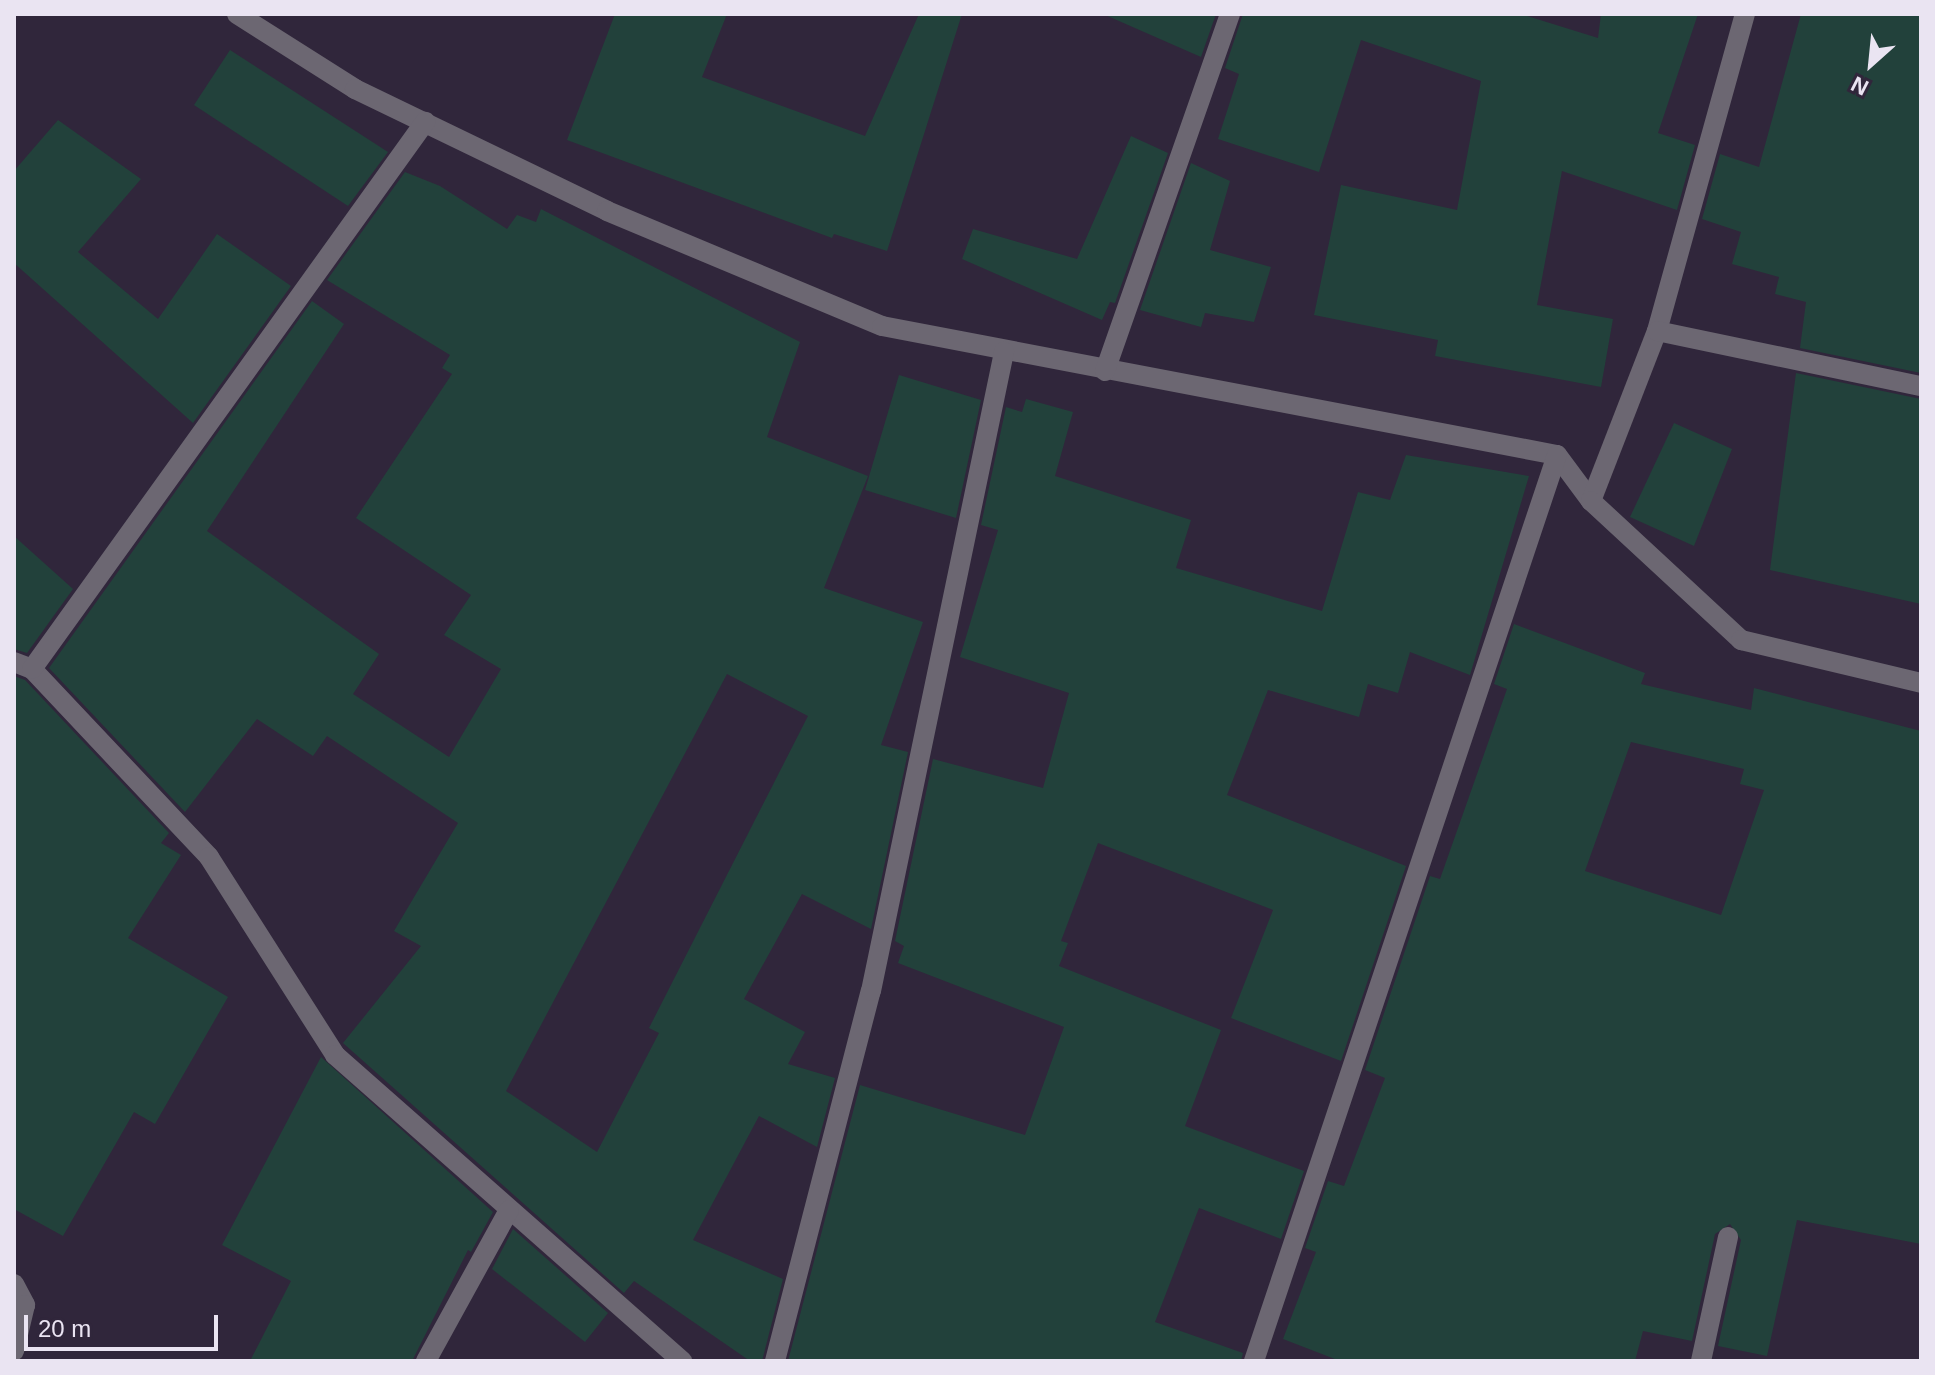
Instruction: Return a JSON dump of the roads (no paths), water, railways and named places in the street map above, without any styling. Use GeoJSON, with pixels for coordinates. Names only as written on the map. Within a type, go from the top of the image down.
{"type":"FeatureCollection","features":[{"type":"Feature","properties":{"kind":"street"},"geometry":{"type":"LineString","coordinates":[[237,14],[355,89],[607,211],[882,326],[1004,352],[1557,455],[1591,501],[1741,640],[1921,683]]}},
{"type":"Feature","properties":{"kind":"street"},"geometry":{"type":"LineString","coordinates":[[1105,371],[1230,14]]}},
{"type":"Feature","properties":{"kind":"street"},"geometry":{"type":"LineString","coordinates":[[1591,501],[1657,331],[1745,14]]}},
{"type":"Feature","properties":{"kind":"street"},"geometry":{"type":"LineString","coordinates":[[425,122],[23,666],[209,857],[335,1055],[682,1361]]}},
{"type":"Feature","properties":{"kind":"street"},"geometry":{"type":"LineString","coordinates":[[1657,331],[1921,386]]}},
{"type":"Feature","properties":{"kind":"street"},"geometry":{"type":"LineString","coordinates":[[775,1361],[871,991],[1004,352]]}},
{"type":"Feature","properties":{"kind":"street"},"geometry":{"type":"LineString","coordinates":[[1254,1361],[1557,455]]}},
{"type":"Feature","properties":{"kind":"street"},"geometry":{"type":"LineString","coordinates":[[426,1361],[509,1210]]}},
{"type":"Feature","properties":{"kind":"street"},"geometry":{"type":"LineString","coordinates":[[1701,1361],[1728,1237]]}},
{"type":"Feature","properties":{"kind":"street"},"geometry":{"type":"LineString","coordinates":[[14,1284],[25,1305],[14,1351]]}}]}
